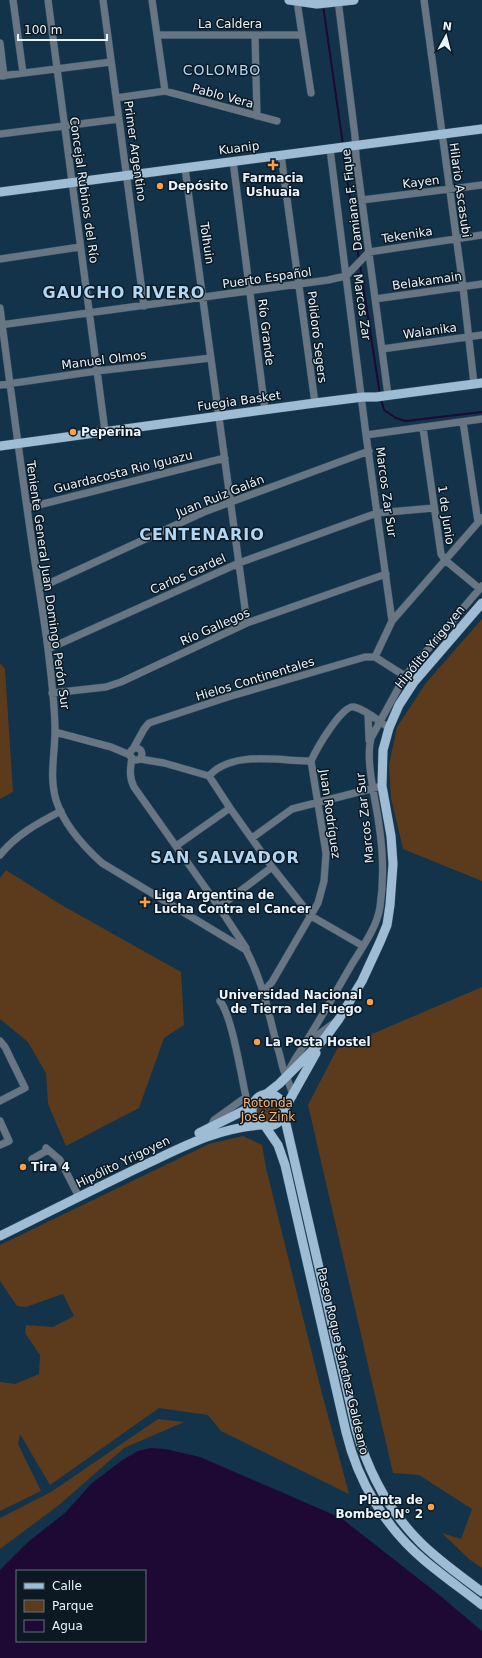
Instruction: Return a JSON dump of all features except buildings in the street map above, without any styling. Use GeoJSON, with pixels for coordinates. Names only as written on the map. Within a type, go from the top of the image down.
{"type":"FeatureCollection","features":[{"type":"Feature","properties":{"kind":"main road"},"geometry":{"type":"LineString","coordinates":[[289,0],[316,4],[354,0]]}},
{"type":"Feature","properties":{"kind":"main road","name":"Kuanip"},"geometry":{"type":"LineString","coordinates":[[0,192],[482,129]]}},
{"type":"Feature","properties":{"kind":"main road","name":"Fuegia Basket"},"geometry":{"type":"LineString","coordinates":[[0,446],[315,403],[363,397],[376,397],[478,383]]}},
{"type":"Feature","properties":{"kind":"main road","name":"Hipólito Yrigoyen"},"geometry":{"type":"LineString","coordinates":[[284,1112],[319,1046],[339,1019],[370,965],[387,925],[392,884],[393,853],[382,786],[383,750],[389,728],[399,705],[414,682],[482,603]]}},
{"type":"Feature","properties":{"kind":"main road","name":"Hipólito Yrigoyen"},"geometry":{"type":"LineString","coordinates":[[265,1095],[319,1046]]}},
{"type":"Feature","properties":{"kind":"main road"},"geometry":{"type":"LineString","coordinates":[[270,1094],[280,1100],[284,1112],[282,1119],[275,1125],[263,1126],[254,1119],[251,1102],[265,1095],[270,1094]]}},
{"type":"Feature","properties":{"kind":"main road","name":"Hipólito Yrigoyen"},"geometry":{"type":"LineString","coordinates":[[0,1236],[78,1194],[210,1128],[251,1102]]}},
{"type":"Feature","properties":{"kind":"main road","name":"Paseo Roque Sánchez Galdeano"},"geometry":{"type":"LineString","coordinates":[[284,1112],[356,1429],[372,1474],[394,1511],[420,1542],[482,1592]]}},
{"type":"Feature","properties":{"kind":"main road","name":"Hipólito Yrigoyen"},"geometry":{"type":"LineString","coordinates":[[0,1229],[202,1138],[227,1129],[263,1126]]}},
{"type":"Feature","properties":{"kind":"main road","name":"Paseo Roque Sánchez Galdeano"},"geometry":{"type":"LineString","coordinates":[[263,1126],[278,1145],[283,1159],[349,1444],[362,1479],[385,1518],[410,1546],[424,1560],[482,1605]]}},
{"type":"Feature","properties":{"kind":"main road"},"geometry":{"type":"LineString","coordinates":[[312,1285],[322,1283]]}},
{"type":"Feature","properties":{"kind":"main road"},"geometry":{"type":"LineString","coordinates":[[362,1479],[372,1474]]}},
{"type":"Feature","properties":{"kind":"street"},"geometry":{"type":"LineString","coordinates":[[14,0],[23,73]]}},
{"type":"Feature","properties":{"kind":"street","name":"Concejal Rubinos del Río"},"geometry":{"type":"LineString","coordinates":[[48,0],[105,431]]}},
{"type":"Feature","properties":{"kind":"street","name":"Primer Argentino"},"geometry":{"type":"LineString","coordinates":[[103,0],[144,306]]}},
{"type":"Feature","properties":{"kind":"street"},"geometry":{"type":"LineString","coordinates":[[152,0],[165,91]]}},
{"type":"Feature","properties":{"kind":"street","name":"Hilario Ascasubi"},"geometry":{"type":"LineString","coordinates":[[424,0],[463,287],[468,336],[478,383]]}},
{"type":"Feature","properties":{"kind":"street"},"geometry":{"type":"LineString","coordinates":[[299,1],[298,8],[311,93]]}},
{"type":"Feature","properties":{"kind":"street","name":"Damiana F. Fique"},"geometry":{"type":"LineString","coordinates":[[336,2],[352,146],[356,157],[388,395]]}},
{"type":"Feature","properties":{"kind":"street"},"geometry":{"type":"LineString","coordinates":[[255,34],[256,116]]}},
{"type":"Feature","properties":{"kind":"street","name":"La Caldera"},"geometry":{"type":"LineString","coordinates":[[157,35],[302,35]]}},
{"type":"Feature","properties":{"kind":"street"},"geometry":{"type":"LineString","coordinates":[[0,43],[2,76],[111,62]]}},
{"type":"Feature","properties":{"kind":"street","name":"Pablo Vera"},"geometry":{"type":"LineString","coordinates":[[116,98],[165,91],[277,121]]}},
{"type":"Feature","properties":{"kind":"street"},"geometry":{"type":"LineString","coordinates":[[0,134],[119,119]]}},
{"type":"Feature","properties":{"kind":"street","name":"Marcos Zar"},"geometry":{"type":"LineString","coordinates":[[334,148],[346,276],[363,397]]}},
{"type":"Feature","properties":{"kind":"street","name":"Polidoro Segers"},"geometry":{"type":"LineString","coordinates":[[281,155],[315,403]]}},
{"type":"Feature","properties":{"kind":"street","name":"Río Grande"},"geometry":{"type":"LineString","coordinates":[[233,161],[265,410]]}},
{"type":"Feature","properties":{"kind":"street","name":"Tolhuin"},"geometry":{"type":"LineString","coordinates":[[185,168],[247,623]]}},
{"type":"Feature","properties":{"kind":"street","name":"Kayen"},"geometry":{"type":"LineString","coordinates":[[362,200],[482,185]]}},
{"type":"Feature","properties":{"kind":"street","name":"Tekenika"},"geometry":{"type":"LineString","coordinates":[[346,276],[369,252],[482,235]]}},
{"type":"Feature","properties":{"kind":"street"},"geometry":{"type":"LineString","coordinates":[[0,259],[80,247]]}},
{"type":"Feature","properties":{"kind":"street","name":"Puerto Español"},"geometry":{"type":"LineString","coordinates":[[1,324],[203,298],[346,276]]}},
{"type":"Feature","properties":{"kind":"street","name":"Belakamain"},"geometry":{"type":"LineString","coordinates":[[375,299],[482,284]]}},
{"type":"Feature","properties":{"kind":"street","name":"Teniente General Juan Domingo Perón Sur"},"geometry":{"type":"LineString","coordinates":[[0,308],[1,324],[48,650],[55,732],[52,784],[61,811],[75,836],[88,851],[102,863],[246,950],[256,968],[264,991],[286,1077]]}},
{"type":"Feature","properties":{"kind":"street","name":"Walanika"},"geometry":{"type":"LineString","coordinates":[[382,349],[482,335]]}},
{"type":"Feature","properties":{"kind":"street","name":"Manuel Olmos"},"geometry":{"type":"LineString","coordinates":[[0,385],[97,371],[211,358]]}},
{"type":"Feature","properties":{"kind":"street","name":"Marcos Zar Sur"},"geometry":{"type":"LineString","coordinates":[[363,397],[366,435],[392,621]]}},
{"type":"Feature","properties":{"kind":"street"},"geometry":{"type":"LineString","coordinates":[[366,435],[482,420]]}},
{"type":"Feature","properties":{"kind":"street"},"geometry":{"type":"LineString","coordinates":[[405,676],[376,657],[392,621],[480,520],[463,422]]}},
{"type":"Feature","properties":{"kind":"street","name":"1 de Junio"},"geometry":{"type":"LineString","coordinates":[[423,428],[439,549],[445,560],[481,587]]}},
{"type":"Feature","properties":{"kind":"street","name":"Juan Ruiz Galán"},"geometry":{"type":"LineString","coordinates":[[39,588],[230,502],[369,451]]}},
{"type":"Feature","properties":{"kind":"street","name":"Guardacosta Rio Iguazu"},"geometry":{"type":"LineString","coordinates":[[27,508],[225,458]]}},
{"type":"Feature","properties":{"kind":"street","name":"Carlos Gardel"},"geometry":{"type":"LineString","coordinates":[[48,650],[239,563],[377,513],[434,508]]}},
{"type":"Feature","properties":{"kind":"street","name":"Río Gallegos"},"geometry":{"type":"LineString","coordinates":[[52,693],[106,687],[121,682],[247,623],[386,574]]}},
{"type":"Feature","properties":{"kind":"street","name":"Marcos Zar Sur"},"geometry":{"type":"LineString","coordinates":[[286,1077],[293,1060],[305,1044],[363,946],[378,917],[382,876],[381,840],[373,789],[370,744],[379,722],[405,676],[481,587]]}},
{"type":"Feature","properties":{"kind":"street","name":"Hielos Continentales"},"geometry":{"type":"LineString","coordinates":[[246,950],[219,907],[134,787],[131,780],[130,771],[144,729],[149,723],[228,698],[365,658],[376,657]]}},
{"type":"Feature","properties":{"kind":"street","name":"Juan Rodríguez"},"geometry":{"type":"LineString","coordinates":[[264,991],[272,982],[311,916],[321,895],[326,868],[326,853],[311,761],[317,748],[345,709],[353,707],[368,714],[389,728]]}},
{"type":"Feature","properties":{"kind":"street"},"geometry":{"type":"LineString","coordinates":[[368,714],[370,744]]}},
{"type":"Feature","properties":{"kind":"street"},"geometry":{"type":"LineString","coordinates":[[55,732],[209,776],[272,867],[311,916],[363,946]]}},
{"type":"Feature","properties":{"kind":"street"},"geometry":{"type":"LineString","coordinates":[[209,776],[222,765],[241,759],[311,761]]}},
{"type":"Feature","properties":{"kind":"street"},"geometry":{"type":"LineString","coordinates":[[252,838],[292,809],[382,786]]}},
{"type":"Feature","properties":{"kind":"street"},"geometry":{"type":"LineString","coordinates":[[176,846],[230,808]]}},
{"type":"Feature","properties":{"kind":"street"},"geometry":{"type":"LineString","coordinates":[[0,855],[16,838],[30,828],[61,811]]}},
{"type":"Feature","properties":{"kind":"street"},"geometry":{"type":"LineString","coordinates":[[219,907],[272,867]]}},
{"type":"Feature","properties":{"kind":"street"},"geometry":{"type":"LineString","coordinates":[[220,1001],[225,1007],[230,1023],[251,1102]]}},
{"type":"Feature","properties":{"kind":"street"},"geometry":{"type":"LineString","coordinates":[[305,1044],[339,1019]]}},
{"type":"Feature","properties":{"kind":"street"},"geometry":{"type":"LineString","coordinates":[[0,1041],[5,1047],[25,1088],[0,1100]]}},
{"type":"Feature","properties":{"kind":"street"},"geometry":{"type":"LineString","coordinates":[[280,1057],[288,1061],[293,1060]]}},
{"type":"Feature","properties":{"kind":"street"},"geometry":{"type":"LineString","coordinates":[[286,1077],[291,1086],[293,1097]]}},
{"type":"Feature","properties":{"kind":"street"},"geometry":{"type":"LineString","coordinates":[[0,1121],[9,1141],[0,1145]]}},
{"type":"Feature","properties":{"kind":"street"},"geometry":{"type":"LineString","coordinates":[[32,1159],[47,1149],[60,1160],[78,1194]]}},
{"type":"Feature","properties":{"kind":"green space"},"geometry":{"type":"Polygon","coordinates":[[[482,619],[482,881],[403,849],[391,798],[389,765],[397,727],[426,683],[482,619]]]}},
{"type":"Feature","properties":{"kind":"green space"},"geometry":{"type":"Polygon","coordinates":[[[0,663],[5,669],[13,792],[0,799],[0,663]]]}},
{"type":"Feature","properties":{"kind":"green space"},"geometry":{"type":"Polygon","coordinates":[[[6,870],[58,903],[181,972],[184,1025],[164,1038],[139,1108],[66,1146],[48,1104],[46,1073],[28,1042],[0,1019],[0,878],[6,870]]]}},
{"type":"Feature","properties":{"kind":"green space"},"geometry":{"type":"Polygon","coordinates":[[[482,987],[482,1568],[469,1559],[442,1533],[461,1539],[472,1509],[419,1475],[393,1473],[308,1105],[337,1049],[482,987]]]}},
{"type":"Feature","properties":{"kind":"green space","name":"Rotonda José Zink"},"geometry":{"type":"Polygon","coordinates":[[[268,1098],[277,1101],[280,1110],[277,1119],[268,1122],[259,1119],[256,1110],[259,1101],[268,1098]]]}},
{"type":"Feature","properties":{"kind":"green space"},"geometry":{"type":"Polygon","coordinates":[[[243,1136],[262,1145],[266,1168],[320,1386],[349,1494],[221,1431],[208,1415],[159,1408],[50,1485],[20,1434],[18,1444],[41,1491],[0,1511],[0,1382],[15,1384],[39,1374],[40,1355],[25,1333],[26,1325],[53,1327],[74,1316],[63,1294],[26,1307],[17,1306],[0,1281],[0,1245],[209,1144],[243,1136]]]}},
{"type":"Feature","properties":{"kind":"green space"},"geometry":{"type":"Polygon","coordinates":[[[158,1419],[184,1422],[124,1448],[59,1505],[0,1549],[0,1518],[51,1492],[158,1419]]]}},
{"type":"Feature","properties":{"kind":"water"},"geometry":{"type":"Polygon","coordinates":[[[151,1448],[165,1449],[200,1457],[341,1518],[438,1594],[482,1631],[482,1658],[0,1658],[0,1570],[28,1542],[65,1513],[91,1484],[121,1461],[138,1451],[151,1448]]]}},
{"type":"Feature","properties":{"kind":"waterway"},"geometry":{"type":"LineString","coordinates":[[323,5],[343,145]]}},
{"type":"Feature","properties":{"kind":"waterway"},"geometry":{"type":"LineString","coordinates":[[343,150],[359,260]]}},
{"type":"Feature","properties":{"kind":"waterway"},"geometry":{"type":"LineString","coordinates":[[360,265],[380,395]]}},
{"type":"Feature","properties":{"kind":"waterway"},"geometry":{"type":"LineString","coordinates":[[381,399],[384,410],[396,418],[406,421],[482,412]]}},
{"type":"Feature","properties":{"kind":"place","name":"Farmacia Ushuaia"},"geometry":{"type":"Point","coordinates":[273,165]}},
{"type":"Feature","properties":{"kind":"place","name":"Depósito"},"geometry":{"type":"Point","coordinates":[160,186]}},
{"type":"Feature","properties":{"kind":"place","name":"Peperina"},"geometry":{"type":"Point","coordinates":[73,432]}},
{"type":"Feature","properties":{"kind":"place","name":"Liga Argentina de Lucha Contra el Cancer"},"geometry":{"type":"Point","coordinates":[145,902]}},
{"type":"Feature","properties":{"kind":"place","name":"Universidad Nacional de Tierra del Fuego"},"geometry":{"type":"Point","coordinates":[370,1002]}},
{"type":"Feature","properties":{"kind":"place","name":"La Posta Hostel"},"geometry":{"type":"Point","coordinates":[257,1042]}},
{"type":"Feature","properties":{"kind":"place","name":"Tira 4"},"geometry":{"type":"Point","coordinates":[23,1167]}},
{"type":"Feature","properties":{"kind":"place","name":"Planta de Bombeo N° 2"},"geometry":{"type":"Point","coordinates":[431,1507]}},
{"type":"Feature","properties":{"kind":"district","name":"COLOMBO"},"geometry":{"type":"Point","coordinates":[222,70]}},
{"type":"Feature","properties":{"kind":"district","name":"GAUCHO RIVERO"},"geometry":{"type":"Point","coordinates":[124,292]}},
{"type":"Feature","properties":{"kind":"district","name":"CENTENARIO"},"geometry":{"type":"Point","coordinates":[202,534]}},
{"type":"Feature","properties":{"kind":"district","name":"SAN SALVADOR"},"geometry":{"type":"Point","coordinates":[225,857]}}]}
